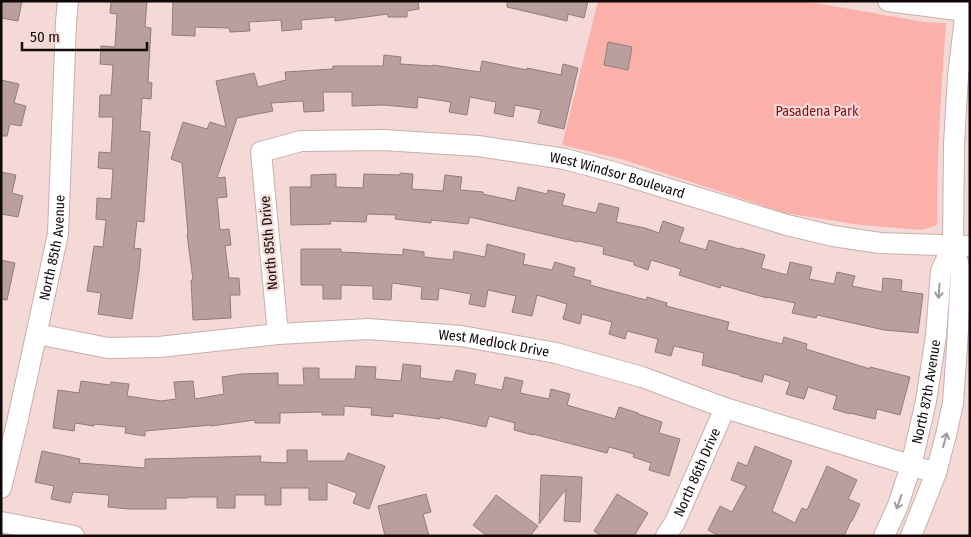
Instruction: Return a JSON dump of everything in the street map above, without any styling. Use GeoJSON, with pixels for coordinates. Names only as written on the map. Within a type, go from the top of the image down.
{"type":"FeatureCollection","features":[{"type":"Feature","properties":{"kind":"street","name":"North 85th Avenue"},"geometry":{"type":"LineString","coordinates":[[1,488],[58,234],[68,1]]}},
{"type":"Feature","properties":{"kind":"street"},"geometry":{"type":"LineString","coordinates":[[888,1],[966,6]]}},
{"type":"Feature","properties":{"kind":"street","name":"North 87th Avenue"},"geometry":{"type":"LineString","coordinates":[[911,536],[936,473],[953,403],[961,273],[954,134],[966,6]]}},
{"type":"Feature","properties":{"kind":"street","name":"West Windsor Boulevard"},"geometry":{"type":"LineString","coordinates":[[261,152],[301,142],[383,140],[478,146],[565,159],[788,226],[833,236],[880,242],[961,245]]}},
{"type":"Feature","properties":{"kind":"street","name":"North 85th Drive"},"geometry":{"type":"LineString","coordinates":[[261,152],[278,334]]}},
{"type":"Feature","properties":{"kind":"street","name":"North 87th Avenue"},"geometry":{"type":"LineString","coordinates":[[884,536],[911,466],[926,401],[936,336],[940,271],[961,245]]}},
{"type":"Feature","properties":{"kind":"street","name":"West Medlock Drive"},"geometry":{"type":"LineString","coordinates":[[36,334],[108,348],[159,347],[278,334],[368,329],[461,336],[556,353],[642,377],[725,408],[936,473]]}},
{"type":"Feature","properties":{"kind":"street","name":"North 86th Drive"},"geometry":{"type":"LineString","coordinates":[[666,536],[675,522],[725,408]]}},
{"type":"Feature","properties":{"kind":"street"},"geometry":{"type":"LineString","coordinates":[[1,522],[74,536]]}},
{"type":"Feature","properties":{"kind":"green space","name":"Pasadena Park"},"geometry":{"type":"Polygon","coordinates":[[[598,1],[804,1],[924,22],[946,23],[937,225],[921,230],[861,225],[785,213],[621,159],[562,145],[598,1]]]}},
{"type":"Feature","properties":{"kind":"building"},"geometry":{"type":"Polygon","coordinates":[[[1,1],[22,1],[18,21],[1,18],[1,1]]]}},
{"type":"Feature","properties":{"kind":"building"},"geometry":{"type":"Polygon","coordinates":[[[111,1],[147,1],[145,27],[151,28],[148,82],[152,83],[151,99],[142,98],[140,131],[150,132],[144,222],[137,221],[134,248],[141,249],[132,319],[98,314],[101,293],[87,291],[94,246],[103,247],[106,220],[96,219],[97,198],[111,199],[113,169],[98,168],[99,152],[111,153],[113,117],[99,117],[100,95],[111,95],[113,65],[100,64],[101,46],[115,47],[117,14],[110,13],[111,1]]]}},
{"type":"Feature","properties":{"kind":"building"},"geometry":{"type":"Polygon","coordinates":[[[173,1],[418,1],[419,9],[407,11],[407,17],[388,17],[388,14],[335,21],[335,17],[301,20],[302,29],[282,31],[281,20],[249,22],[250,31],[230,32],[229,28],[195,27],[195,36],[172,35],[173,1]]]}},
{"type":"Feature","properties":{"kind":"building"},"geometry":{"type":"Polygon","coordinates":[[[507,1],[588,1],[584,18],[568,14],[567,21],[507,7],[507,1]]]}},
{"type":"Feature","properties":{"kind":"building"},"geometry":{"type":"Polygon","coordinates":[[[608,42],[632,47],[628,70],[604,65],[608,42]]]}},
{"type":"Feature","properties":{"kind":"building"},"geometry":{"type":"Polygon","coordinates":[[[384,55],[401,57],[400,64],[433,65],[480,72],[482,61],[561,75],[563,64],[578,68],[564,129],[538,123],[541,110],[515,105],[513,117],[494,113],[496,102],[470,97],[467,115],[449,112],[451,102],[418,97],[417,108],[383,105],[352,106],[352,92],[323,92],[324,111],[304,112],[303,101],[271,103],[273,111],[237,118],[217,178],[225,177],[227,197],[217,198],[220,230],[229,229],[231,245],[225,246],[229,278],[239,278],[240,295],[230,295],[231,318],[193,320],[191,280],[193,280],[187,234],[182,163],[171,159],[183,122],[207,129],[210,122],[226,127],[216,81],[254,73],[258,87],[286,80],[285,72],[333,69],[333,66],[383,66],[384,55]]]}},
{"type":"Feature","properties":{"kind":"building"},"geometry":{"type":"Polygon","coordinates":[[[1,80],[19,84],[14,103],[26,106],[21,126],[10,124],[7,136],[1,136],[1,80]]]}},
{"type":"Feature","properties":{"kind":"building"},"geometry":{"type":"Polygon","coordinates":[[[1,172],[16,175],[12,193],[23,196],[18,217],[1,214],[1,172]]]}},
{"type":"Feature","properties":{"kind":"building"},"geometry":{"type":"Polygon","coordinates":[[[400,173],[413,174],[412,189],[443,191],[445,175],[462,177],[460,190],[483,192],[483,194],[515,201],[518,187],[547,194],[548,190],[565,194],[562,205],[596,213],[599,203],[619,208],[616,222],[659,233],[663,221],[684,228],[679,242],[706,250],[709,240],[765,255],[761,268],[787,275],[790,262],[812,267],[809,279],[834,284],[837,272],[855,276],[852,286],[882,292],[883,278],[902,280],[901,291],[923,294],[918,333],[884,330],[817,315],[816,318],[792,313],[795,303],[767,298],[721,285],[720,288],[679,275],[681,269],[651,260],[648,270],[634,265],[634,262],[603,254],[604,247],[470,217],[468,224],[431,220],[431,223],[395,219],[396,215],[367,214],[366,222],[330,221],[331,224],[291,225],[290,187],[311,187],[311,175],[336,174],[336,187],[363,188],[364,174],[400,175],[400,173]]]}},
{"type":"Feature","properties":{"kind":"building"},"geometry":{"type":"Polygon","coordinates":[[[487,244],[525,254],[523,264],[552,270],[555,262],[575,268],[573,276],[591,281],[590,285],[646,300],[647,297],[667,303],[666,306],[729,322],[727,330],[782,344],[784,337],[807,344],[806,349],[870,369],[870,367],[910,377],[900,415],[877,409],[875,419],[850,414],[833,409],[837,396],[808,387],[804,399],[786,394],[790,382],[764,374],[762,382],[702,365],[704,353],[674,346],[671,356],[655,352],[658,339],[627,331],[625,339],[609,334],[612,322],[582,314],[580,324],[563,319],[567,304],[537,295],[532,316],[512,312],[516,296],[488,290],[485,307],[469,304],[471,294],[439,288],[438,300],[421,299],[422,287],[392,283],[391,300],[373,299],[373,286],[341,285],[341,299],[323,299],[323,285],[301,285],[301,249],[341,249],[341,252],[403,255],[403,249],[424,252],[424,257],[453,260],[454,251],[485,257],[487,244]]]}},
{"type":"Feature","properties":{"kind":"building"},"geometry":{"type":"Polygon","coordinates":[[[1,260],[15,263],[7,300],[1,299],[1,260]]]}},
{"type":"Feature","properties":{"kind":"building"},"geometry":{"type":"Polygon","coordinates":[[[403,364],[421,366],[420,378],[453,382],[456,370],[476,374],[474,384],[502,390],[505,377],[523,381],[520,393],[549,399],[551,389],[570,394],[567,405],[615,419],[619,407],[662,422],[659,433],[680,439],[669,476],[649,470],[651,463],[633,457],[634,454],[609,447],[607,453],[533,435],[514,430],[515,423],[489,416],[486,427],[440,417],[440,419],[393,413],[393,417],[371,415],[372,408],[344,406],[344,415],[322,415],[322,412],[280,413],[280,423],[255,423],[255,420],[211,426],[145,431],[145,436],[125,433],[126,427],[94,424],[94,426],[75,423],[74,431],[53,428],[58,390],[79,393],[81,381],[110,385],[111,382],[129,384],[127,396],[161,401],[176,399],[174,382],[193,381],[195,399],[224,394],[222,377],[241,374],[278,373],[278,385],[304,385],[303,368],[319,368],[319,379],[355,379],[356,366],[376,367],[375,379],[401,381],[403,364]]]}},
{"type":"Feature","properties":{"kind":"building"},"geometry":{"type":"Polygon","coordinates":[[[755,446],[792,461],[772,511],[795,523],[802,508],[807,510],[827,466],[857,480],[848,499],[860,504],[844,536],[719,536],[708,530],[720,506],[732,512],[746,486],[731,480],[738,462],[747,466],[755,446]]]}},
{"type":"Feature","properties":{"kind":"building"},"geometry":{"type":"Polygon","coordinates":[[[287,450],[307,450],[307,461],[345,461],[348,453],[385,466],[369,509],[353,503],[357,493],[327,482],[327,500],[309,500],[309,488],[281,488],[281,505],[265,505],[265,495],[235,495],[235,508],[217,508],[217,497],[188,497],[166,498],[166,509],[129,509],[108,507],[109,495],[73,492],[70,503],[51,499],[54,486],[35,482],[42,451],[80,459],[79,463],[145,468],[145,459],[261,456],[260,462],[287,463],[287,450]]]}},
{"type":"Feature","properties":{"kind":"building"},"geometry":{"type":"Polygon","coordinates":[[[541,475],[582,477],[580,522],[564,521],[566,489],[539,524],[541,475]]]}},
{"type":"Feature","properties":{"kind":"building"},"geometry":{"type":"Polygon","coordinates":[[[426,494],[431,512],[423,514],[429,536],[385,536],[378,506],[426,494]]]}},
{"type":"Feature","properties":{"kind":"building"},"geometry":{"type":"Polygon","coordinates":[[[617,494],[648,513],[634,536],[602,536],[594,531],[617,494]]]}},
{"type":"Feature","properties":{"kind":"building"},"geometry":{"type":"Polygon","coordinates":[[[496,495],[538,526],[530,536],[487,536],[473,525],[496,495]]]}}]}
